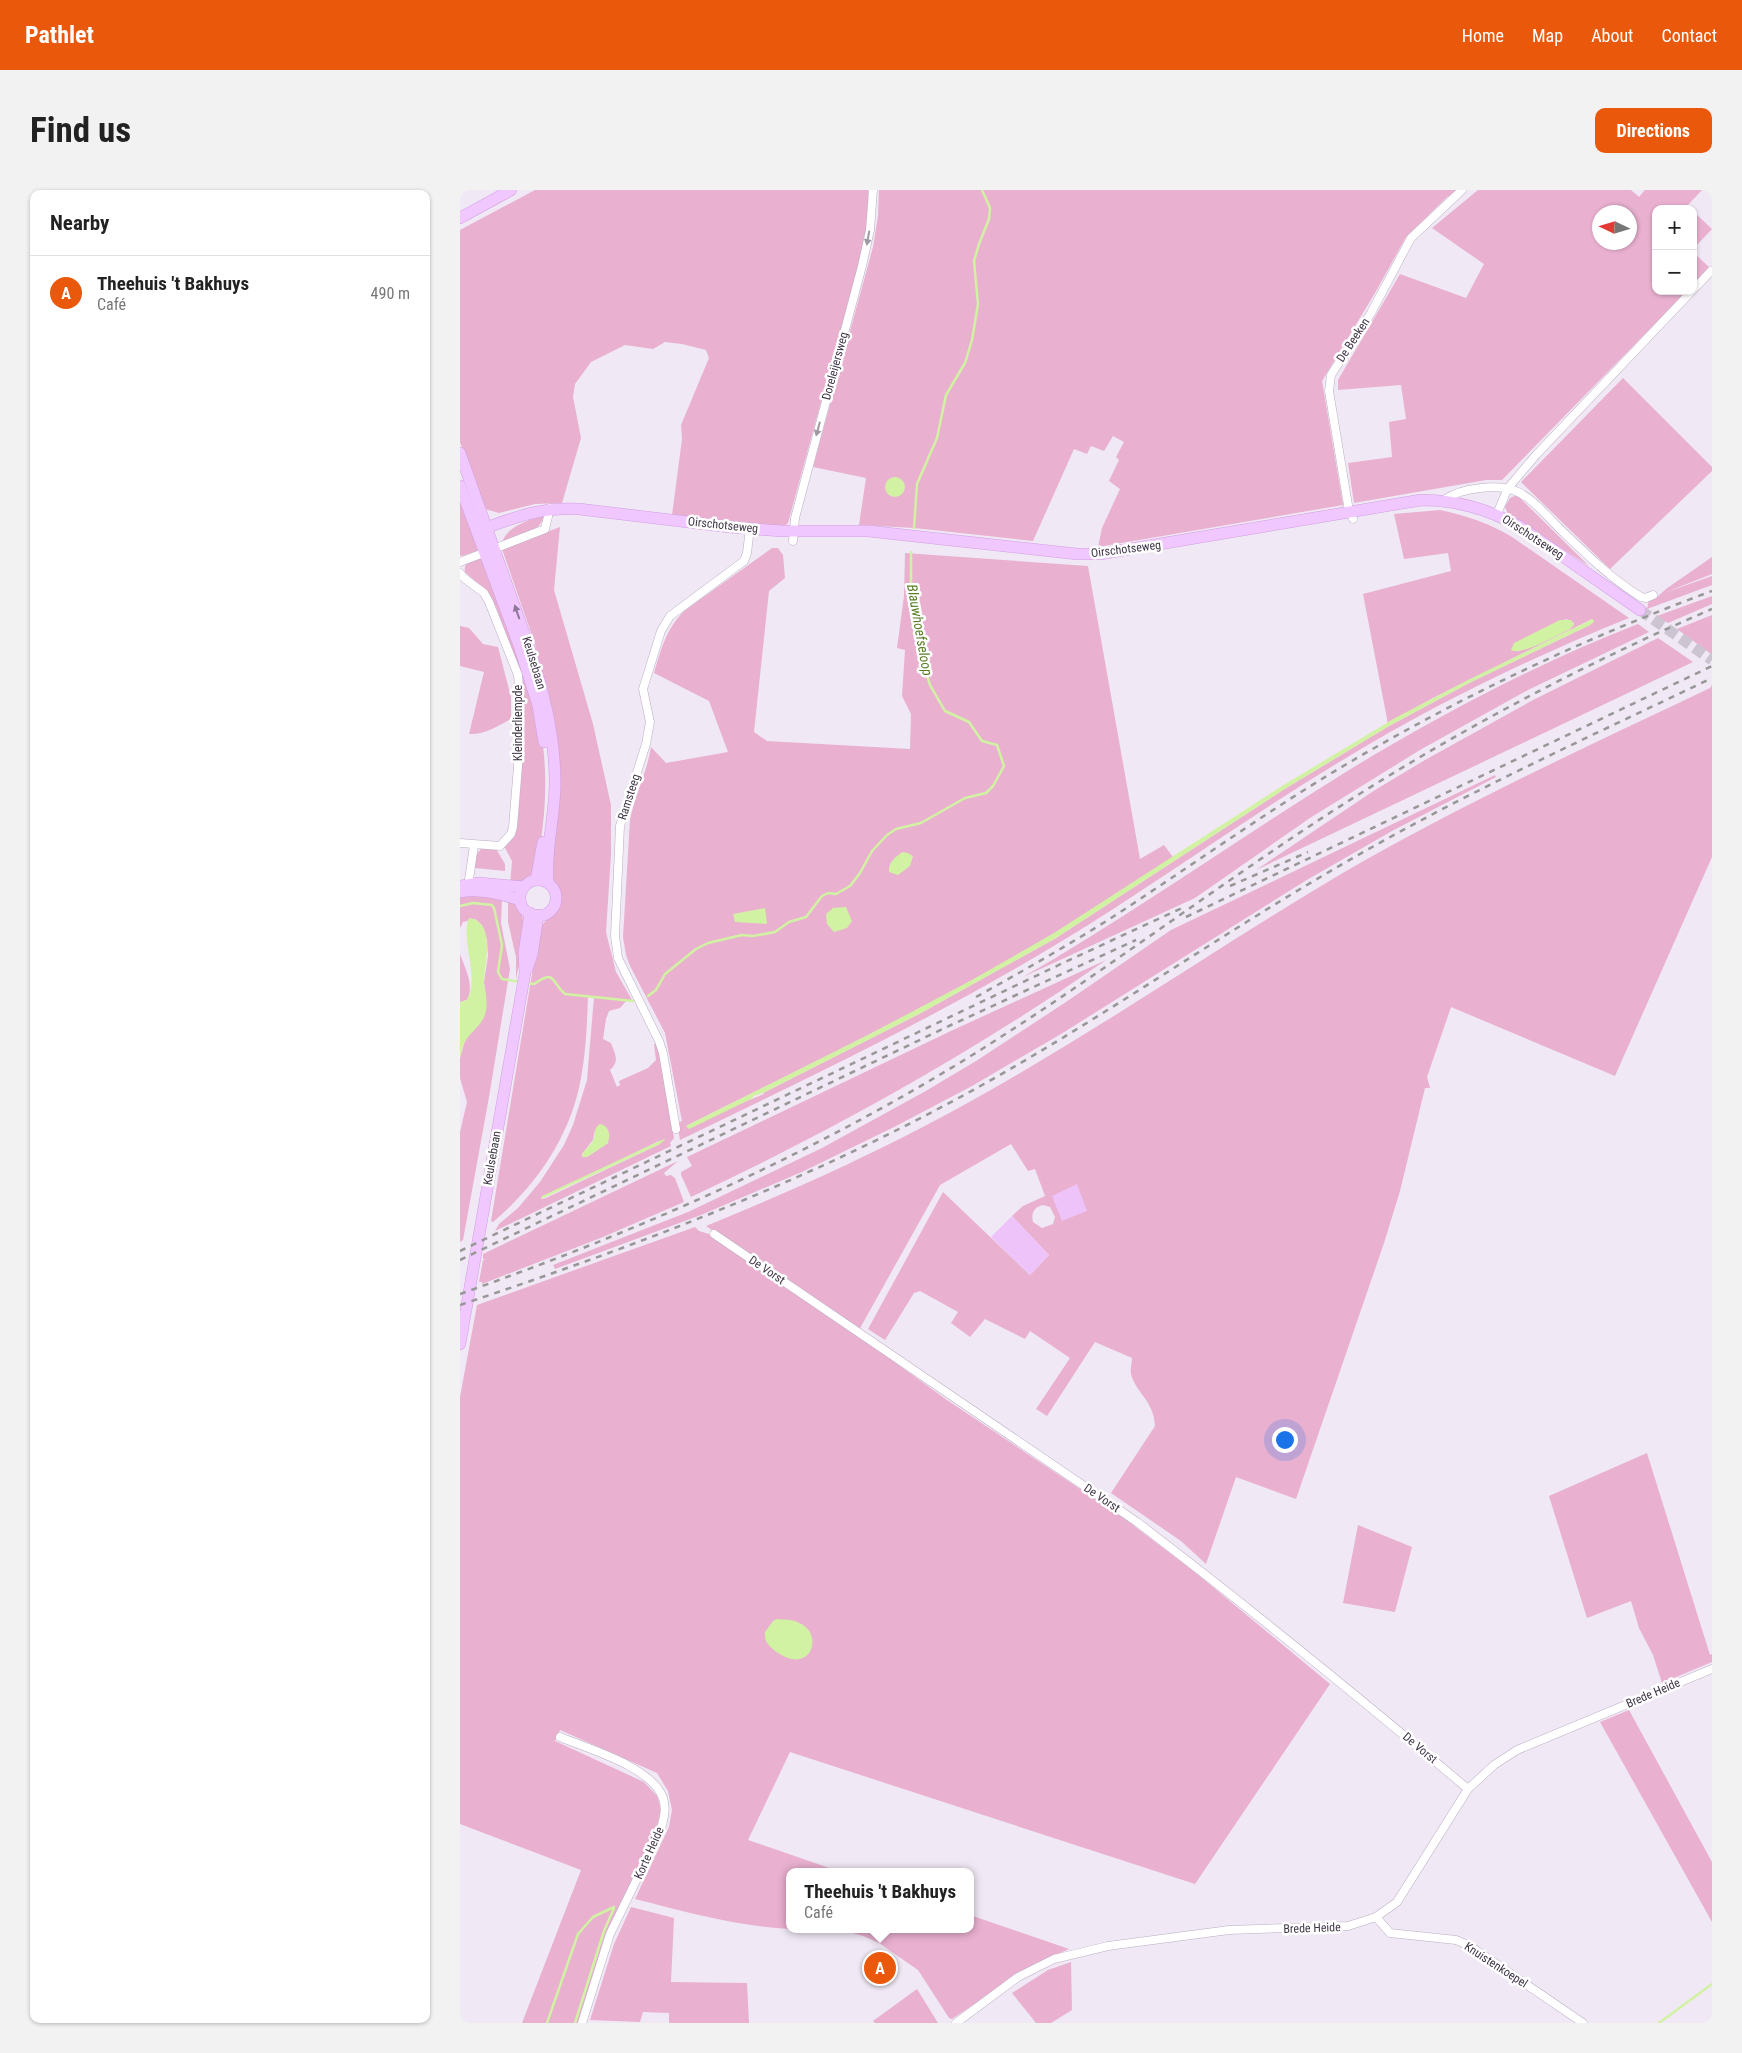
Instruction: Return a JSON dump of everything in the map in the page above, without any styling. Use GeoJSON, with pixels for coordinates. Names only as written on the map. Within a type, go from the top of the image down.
{"type":"FeatureCollection","features":[{"type":"Feature","properties":{"kind":"street"},"geometry":{"type":"LineString","coordinates":[[460,218],[511,190]]}},
{"type":"Feature","properties":{"kind":"street","name":"Doreleijersweg"},"geometry":{"type":"LineString","coordinates":[[793,536],[862,266],[870,230],[872,190]]}},
{"type":"Feature","properties":{"kind":"street","name":"De Beeken"},"geometry":{"type":"LineString","coordinates":[[1351,515],[1329,391],[1331,375],[1371,313],[1411,238],[1462,190]]}},
{"type":"Feature","properties":{"kind":"street"},"geometry":{"type":"LineString","coordinates":[[1697,286],[1711,271]]}},
{"type":"Feature","properties":{"kind":"street"},"geometry":{"type":"LineString","coordinates":[[1497,514],[1508,488],[1536,455],[1688,295]]}},
{"type":"Feature","properties":{"kind":"street","name":"Keulsebaan"},"geometry":{"type":"LineString","coordinates":[[460,453],[482,530]]}},
{"type":"Feature","properties":{"kind":"street","name":"Keulsebaan"},"geometry":{"type":"LineString","coordinates":[[460,486],[490,550],[538,705],[547,765],[542,881]]}},
{"type":"Feature","properties":{"kind":"street"},"geometry":{"type":"LineString","coordinates":[[1444,500],[1452,494],[1488,487],[1508,488],[1527,498],[1596,564],[1619,582],[1641,597],[1646,598],[1653,595]]}},
{"type":"Feature","properties":{"kind":"street","name":"Oirschotseweg"},"geometry":{"type":"LineString","coordinates":[[482,530],[526,513],[550,508],[579,508],[750,528],[793,536],[868,531],[1077,554],[1100,554],[1351,515],[1421,500],[1444,500],[1472,505],[1497,514],[1519,526],[1640,610]]}},
{"type":"Feature","properties":{"kind":"street"},"geometry":{"type":"LineString","coordinates":[[460,562],[545,530],[550,508]]}},
{"type":"Feature","properties":{"kind":"street","name":"Ramsteeg"},"geometry":{"type":"LineString","coordinates":[[676,1129],[659,1041],[618,958],[615,936],[620,826],[646,744],[650,722],[643,689],[661,631],[670,616],[744,561],[747,553],[750,528]]}},
{"type":"Feature","properties":{"kind":"street","name":"Kleinderliempde"},"geometry":{"type":"LineString","coordinates":[[460,573],[484,593],[489,602],[518,676],[520,698],[518,782],[511,834],[500,846],[460,843]]}},
{"type":"Feature","properties":{"kind":"street"},"geometry":{"type":"LineString","coordinates":[[464,888],[471,871],[474,845]]}},
{"type":"Feature","properties":{"kind":"street"},"geometry":{"type":"LineString","coordinates":[[531,881],[542,881],[553,889],[555,901],[549,911],[534,914],[522,905],[520,900],[523,888],[531,881]]}},
{"type":"Feature","properties":{"kind":"street"},"geometry":{"type":"LineString","coordinates":[[464,888],[479,883],[523,888]]}},
{"type":"Feature","properties":{"kind":"street"},"geometry":{"type":"LineString","coordinates":[[464,888],[520,900]]}},
{"type":"Feature","properties":{"kind":"street","name":"Keulsebaan"},"geometry":{"type":"LineString","coordinates":[[460,1344],[524,979],[532,955],[534,914]]}},
{"type":"Feature","properties":{"kind":"street","name":"De Vorst"},"geometry":{"type":"LineString","coordinates":[[714,1234],[1137,1522],[1376,1711],[1468,1789]]}},
{"type":"Feature","properties":{"kind":"street","name":"Brede Heide"},"geometry":{"type":"LineString","coordinates":[[956,2023],[1018,1977],[1054,1959],[1108,1946],[1164,1938],[1229,1930],[1348,1926],[1376,1917],[1397,1902],[1468,1789],[1494,1765],[1517,1750],[1712,1669]]}},
{"type":"Feature","properties":{"kind":"street","name":"Korte Heide"},"geometry":{"type":"LineString","coordinates":[[560,1737],[628,1766],[648,1777],[658,1786],[664,1800],[665,1818],[660,1832],[610,1934],[582,2023]]}},
{"type":"Feature","properties":{"kind":"street","name":"Knuistenkoepel"},"geometry":{"type":"LineString","coordinates":[[1376,1917],[1390,1933],[1456,1940],[1470,1946],[1583,2023]]}},
{"type":"Feature","properties":{"kind":"shaded area"},"geometry":{"type":"Polygon","coordinates":[[[535,190],[868,190],[868,229],[788,523],[784,527],[672,515],[682,439],[681,425],[709,358],[706,350],[665,342],[653,349],[625,345],[591,362],[575,384],[573,397],[581,438],[562,503],[535,504],[499,513],[485,509],[460,442],[460,230],[535,190]]]}},
{"type":"Feature","properties":{"kind":"shaded area"},"geometry":{"type":"Polygon","coordinates":[[[879,190],[1460,190],[1447,197],[1406,237],[1322,381],[1343,505],[1098,547],[1102,528],[1120,489],[1109,481],[1119,460],[1116,457],[1124,442],[1113,436],[1104,451],[1091,446],[1087,454],[1074,449],[1033,541],[914,528],[859,525],[866,478],[813,467],[873,247],[878,216],[879,190]]]}},
{"type":"Feature","properties":{"kind":"shaded area"},"geometry":{"type":"Polygon","coordinates":[[[1478,190],[1631,190],[1639,197],[1645,190],[1702,190],[1688,205],[1652,205],[1652,295],[1683,295],[1502,480],[1486,480],[1354,503],[1348,463],[1392,457],[1389,422],[1406,419],[1401,385],[1338,390],[1338,380],[1400,274],[1466,298],[1484,264],[1432,228],[1478,190]]]}},
{"type":"Feature","properties":{"kind":"shaded area"},"geometry":{"type":"Polygon","coordinates":[[[1697,215],[1712,229],[1697,245],[1697,215]]]}},
{"type":"Feature","properties":{"kind":"shaded area"},"geometry":{"type":"Polygon","coordinates":[[[1697,256],[1710,268],[1697,281],[1697,256]]]}},
{"type":"Feature","properties":{"kind":"shaded area"},"geometry":{"type":"Polygon","coordinates":[[[1623,378],[1712,467],[1712,471],[1610,569],[1521,482],[1623,378]]]}},
{"type":"Feature","properties":{"kind":"shaded area"},"geometry":{"type":"Polygon","coordinates":[[[891,477],[899,477],[905,483],[905,491],[899,497],[891,497],[885,491],[885,483],[891,477]]]}},
{"type":"Feature","properties":{"kind":"shaded area"},"geometry":{"type":"Polygon","coordinates":[[[460,495],[480,550],[462,556],[460,555],[460,495]]]}},
{"type":"Feature","properties":{"kind":"shaded area"},"geometry":{"type":"Polygon","coordinates":[[[1517,495],[1589,566],[1508,514],[1505,507],[1510,498],[1517,495]]]}},
{"type":"Feature","properties":{"kind":"shaded area"},"geometry":{"type":"Polygon","coordinates":[[[1440,510],[1469,517],[1486,524],[1512,537],[1629,618],[1519,666],[1446,702],[1376,740],[1271,805],[1132,897],[1016,969],[921,1021],[680,1140],[677,1123],[682,1121],[665,1033],[630,966],[623,937],[630,820],[651,747],[666,763],[728,752],[709,701],[654,673],[668,632],[684,611],[772,548],[778,548],[783,555],[785,578],[769,591],[754,732],[767,741],[910,749],[911,714],[902,696],[905,650],[897,648],[904,596],[905,553],[1088,566],[1140,859],[1164,845],[1173,857],[1070,924],[965,984],[686,1126],[764,1094],[921,1013],[1056,938],[1283,790],[1389,726],[1471,682],[1590,625],[1592,619],[1431,699],[1388,724],[1363,594],[1451,571],[1448,553],[1404,559],[1394,514],[1440,510]],[[1566,619],[1516,652],[1570,629],[1574,623],[1566,619]]]}},
{"type":"Feature","properties":{"kind":"shaded area"},"geometry":{"type":"Polygon","coordinates":[[[544,516],[538,527],[502,543],[504,537],[513,528],[532,519],[544,516]]]}},
{"type":"Feature","properties":{"kind":"shaded area"},"geometry":{"type":"Polygon","coordinates":[[[560,527],[554,590],[593,724],[611,805],[611,854],[606,932],[616,972],[632,1000],[627,1000],[620,1008],[609,1011],[603,1039],[611,1043],[615,1054],[615,1064],[610,1070],[617,1087],[620,1085],[619,1081],[648,1068],[656,1060],[654,1044],[659,1045],[674,1138],[670,1143],[671,1146],[495,1231],[499,1224],[518,1208],[540,1182],[564,1145],[573,1125],[587,1080],[594,997],[588,997],[583,1068],[569,1119],[550,1158],[538,1175],[509,1208],[493,1222],[491,1221],[539,932],[544,923],[558,908],[561,897],[552,878],[555,824],[545,689],[535,644],[502,549],[560,527]],[[595,1130],[593,1140],[582,1154],[582,1157],[587,1157],[608,1143],[595,1130]],[[659,1141],[541,1198],[546,1198],[660,1144],[659,1141]]]}},
{"type":"Feature","properties":{"kind":"shaded area"},"geometry":{"type":"Polygon","coordinates":[[[482,555],[520,660],[541,732],[545,767],[545,802],[535,872],[520,883],[510,885],[512,861],[504,846],[516,831],[518,819],[523,708],[513,653],[496,607],[485,590],[465,572],[467,563],[482,555]]]}},
{"type":"Feature","properties":{"kind":"shaded area"},"geometry":{"type":"Polygon","coordinates":[[[1712,557],[1712,574],[1664,593],[1712,576],[1712,585],[1647,609],[1649,600],[1653,597],[1655,599],[1666,589],[1712,557]]]}},
{"type":"Feature","properties":{"kind":"shaded area"},"geometry":{"type":"Polygon","coordinates":[[[1712,596],[1712,604],[1668,623],[1657,616],[1712,596]]]}},
{"type":"Feature","properties":{"kind":"shaded area"},"geometry":{"type":"Polygon","coordinates":[[[1712,615],[1712,653],[1711,654],[1677,629],[1712,615]]]}},
{"type":"Feature","properties":{"kind":"shaded area"},"geometry":{"type":"Polygon","coordinates":[[[1593,619],[1594,622],[1590,625],[1471,682],[1389,726],[1283,790],[1056,938],[921,1013],[689,1129],[686,1126],[868,1035],[972,980],[1054,933],[1282,786],[1395,718],[1593,619]]]}},
{"type":"Feature","properties":{"kind":"shaded area"},"geometry":{"type":"Polygon","coordinates":[[[1560,620],[1571,620],[1574,625],[1570,629],[1531,648],[1511,650],[1514,643],[1560,620]]]}},
{"type":"Feature","properties":{"kind":"shaded area"},"geometry":{"type":"Polygon","coordinates":[[[1638,624],[1649,632],[1528,690],[1420,750],[1310,818],[1195,898],[1023,977],[1146,901],[1349,770],[1418,729],[1527,672],[1638,624]]]}},
{"type":"Feature","properties":{"kind":"shaded area"},"geometry":{"type":"Polygon","coordinates":[[[460,626],[469,628],[483,644],[498,647],[511,697],[511,719],[491,730],[475,734],[469,734],[484,672],[460,666],[460,626]]]}},
{"type":"Feature","properties":{"kind":"shaded area"},"geometry":{"type":"Polygon","coordinates":[[[1658,638],[1693,662],[1256,870],[1375,790],[1425,760],[1533,700],[1658,638]]]}},
{"type":"Feature","properties":{"kind":"shaded area"},"geometry":{"type":"Polygon","coordinates":[[[1712,685],[1712,857],[1615,1076],[1451,1007],[1427,1077],[1430,1088],[1425,1088],[1400,1191],[1384,1243],[1296,1499],[1236,1477],[1206,1564],[1181,1541],[1111,1493],[1155,1426],[1152,1410],[1133,1381],[1131,1374],[1132,1358],[1095,1342],[1047,1416],[1036,1409],[1070,1358],[1030,1331],[1025,1339],[985,1319],[970,1337],[951,1323],[958,1312],[920,1291],[914,1293],[885,1340],[868,1329],[943,1192],[1030,1275],[1049,1255],[1012,1216],[1023,1206],[1045,1196],[1035,1169],[1028,1171],[1011,1144],[940,1185],[859,1330],[706,1226],[845,1166],[947,1114],[1026,1070],[1341,874],[1431,824],[1524,777],[1710,688],[1712,685]],[[1043,1205],[1035,1209],[1032,1216],[1033,1222],[1042,1228],[1053,1224],[1055,1217],[1050,1207],[1043,1205]]]}},
{"type":"Feature","properties":{"kind":"shaded area"},"geometry":{"type":"Polygon","coordinates":[[[1495,775],[1496,777],[1392,831],[1305,881],[1061,1034],[972,1086],[894,1127],[804,1171],[701,1215],[555,1269],[553,1265],[688,1212],[822,1148],[976,1061],[1171,930],[1495,775]]]}},
{"type":"Feature","properties":{"kind":"shaded area"},"geometry":{"type":"Polygon","coordinates":[[[481,849],[496,849],[505,864],[505,871],[475,868],[477,854],[481,849]]]}},
{"type":"Feature","properties":{"kind":"shaded area"},"geometry":{"type":"Polygon","coordinates":[[[902,852],[913,856],[910,866],[898,875],[889,872],[891,863],[902,852]]]}},
{"type":"Feature","properties":{"kind":"shaded area"},"geometry":{"type":"Polygon","coordinates":[[[476,895],[502,899],[501,923],[510,969],[463,1240],[460,1242],[460,1132],[467,1102],[460,1078],[460,1058],[464,1044],[486,996],[484,982],[488,956],[487,940],[482,925],[475,919],[463,922],[460,928],[460,896],[476,895]]]}},
{"type":"Feature","properties":{"kind":"shaded area"},"geometry":{"type":"Polygon","coordinates":[[[508,901],[517,906],[524,925],[524,936],[516,981],[516,957],[508,922],[508,901]]]}},
{"type":"Feature","properties":{"kind":"shaded area"},"geometry":{"type":"Polygon","coordinates":[[[846,907],[852,921],[847,928],[834,932],[827,924],[826,914],[833,908],[846,907]]]}},
{"type":"Feature","properties":{"kind":"shaded area"},"geometry":{"type":"Polygon","coordinates":[[[765,908],[767,924],[735,922],[733,914],[765,908]]]}},
{"type":"Feature","properties":{"kind":"shaded area"},"geometry":{"type":"Polygon","coordinates":[[[469,918],[478,921],[483,927],[486,936],[487,956],[484,983],[487,1008],[483,1020],[464,1043],[460,1058],[460,1002],[467,1000],[472,980],[467,936],[469,918]]]}},
{"type":"Feature","properties":{"kind":"shaded area"},"geometry":{"type":"Polygon","coordinates":[[[460,954],[470,983],[470,989],[467,1000],[460,1002],[460,954]]]}},
{"type":"Feature","properties":{"kind":"shaded area"},"geometry":{"type":"Polygon","coordinates":[[[1106,960],[1007,1025],[905,1086],[800,1144],[691,1197],[681,1175],[681,1172],[692,1166],[687,1157],[953,1030],[1106,960]]]}},
{"type":"Feature","properties":{"kind":"shaded area"},"geometry":{"type":"Polygon","coordinates":[[[600,1124],[608,1131],[608,1143],[587,1157],[582,1157],[593,1142],[596,1129],[600,1124]]]}},
{"type":"Feature","properties":{"kind":"shaded area"},"geometry":{"type":"Polygon","coordinates":[[[666,1138],[660,1144],[541,1199],[542,1196],[666,1138]]]}},
{"type":"Feature","properties":{"kind":"shaded area"},"geometry":{"type":"Polygon","coordinates":[[[678,1161],[664,1173],[666,1176],[671,1175],[675,1178],[684,1202],[603,1237],[482,1284],[482,1282],[479,1282],[483,1260],[486,1259],[483,1259],[483,1254],[678,1161]]]}},
{"type":"Feature","properties":{"kind":"shaded area"},"geometry":{"type":"Polygon","coordinates":[[[695,1227],[699,1231],[709,1234],[860,1337],[947,1400],[1125,1519],[1196,1573],[1330,1684],[1195,1884],[790,1752],[748,1840],[829,1868],[786,1868],[786,1929],[731,1922],[635,1899],[669,1827],[672,1810],[668,1791],[657,1773],[560,1730],[555,1741],[644,1782],[657,1796],[661,1809],[657,1827],[644,1860],[627,1894],[578,2023],[522,2023],[581,1870],[460,1824],[460,1397],[477,1305],[695,1227]]]}},
{"type":"Feature","properties":{"kind":"shaded area"},"geometry":{"type":"Polygon","coordinates":[[[1647,1453],[1710,1655],[1712,1654],[1712,1662],[1662,1683],[1653,1655],[1639,1628],[1631,1601],[1587,1618],[1549,1496],[1647,1453]]]}},
{"type":"Feature","properties":{"kind":"shaded area"},"geometry":{"type":"Polygon","coordinates":[[[1358,1525],[1412,1547],[1395,1612],[1343,1603],[1358,1525]]]}},
{"type":"Feature","properties":{"kind":"shaded area"},"geometry":{"type":"Polygon","coordinates":[[[777,1619],[795,1621],[806,1627],[813,1643],[811,1650],[806,1656],[798,1659],[788,1658],[768,1645],[765,1632],[773,1621],[777,1619]]]}},
{"type":"Feature","properties":{"kind":"shaded area"},"geometry":{"type":"Polygon","coordinates":[[[1629,1710],[1712,1862],[1712,1922],[1600,1722],[1629,1710]]]}},
{"type":"Feature","properties":{"kind":"shaded area"},"geometry":{"type":"Polygon","coordinates":[[[631,1907],[674,1918],[671,1982],[747,1983],[749,2023],[669,2023],[669,2013],[643,2012],[640,2022],[590,2020],[614,1944],[631,1907]]]}},
{"type":"Feature","properties":{"kind":"shaded area"},"geometry":{"type":"Polygon","coordinates":[[[974,1916],[1069,1949],[1033,1965],[952,2019],[949,2018],[918,1970],[879,1943],[852,1933],[974,1933],[974,1916]]]}},
{"type":"Feature","properties":{"kind":"shaded area"},"geometry":{"type":"Polygon","coordinates":[[[1071,1962],[1072,2010],[1051,2023],[1036,2023],[1012,1993],[1048,1970],[1071,1962]]]}},
{"type":"Feature","properties":{"kind":"shaded area"},"geometry":{"type":"Polygon","coordinates":[[[917,1989],[938,2023],[875,2023],[873,2021],[917,1989]]]}},
{"type":"Feature","properties":{"kind":"sand"},"geometry":{"type":"Polygon","coordinates":[[[1077,1184],[1087,1211],[1062,1221],[1052,1196],[1077,1184]]]}},
{"type":"Feature","properties":{"kind":"sand"},"geometry":{"type":"Polygon","coordinates":[[[1012,1216],[1049,1255],[1030,1275],[991,1237],[1012,1216]]]}},
{"type":"Feature","properties":{"kind":"waterway","name":"Blauwhoefseloop"},"geometry":{"type":"LineString","coordinates":[[914,528],[917,484],[937,438],[946,395],[965,363],[972,340],[978,304],[974,261],[989,219],[990,208],[982,190]]}},
{"type":"Feature","properties":{"kind":"waterway","name":"Blauwhoefseloop"},"geometry":{"type":"LineString","coordinates":[[648,996],[656,990],[665,974],[696,949],[708,943],[742,935],[753,936],[775,932],[789,922],[806,917],[822,896],[828,893],[836,894],[850,886],[860,873],[872,851],[887,835],[896,829],[921,823],[965,798],[986,793],[993,786],[1004,766],[997,745],[982,741],[969,722],[945,711],[930,685],[926,672],[925,644],[919,629],[911,590],[911,552]]}},
{"type":"Feature","properties":{"kind":"waterway","name":"Blauwhoefseloop"},"geometry":{"type":"LineString","coordinates":[[460,906],[473,903],[492,905],[502,945],[498,972],[502,979],[520,982]]}},
{"type":"Feature","properties":{"kind":"waterway","name":"Blauwhoefseloop"},"geometry":{"type":"LineString","coordinates":[[526,983],[534,984],[546,977],[550,977],[565,994],[633,1001]]}},
{"type":"Feature","properties":{"kind":"waterway"},"geometry":{"type":"LineString","coordinates":[[547,2023],[578,1934],[593,1917],[614,1907]]}},
{"type":"Feature","properties":{"kind":"waterway"},"geometry":{"type":"LineString","coordinates":[[575,2023],[604,1931],[614,1908]]}},
{"type":"Feature","properties":{"kind":"waterway"},"geometry":{"type":"LineString","coordinates":[[1659,2023],[1712,1984]]}},
{"type":"Feature","properties":{"kind":"tunnel"},"geometry":{"type":"LineString","coordinates":[[1640,610],[1712,660]]}},
{"type":"Feature","properties":{"kind":"railway"},"geometry":{"type":"LineString","coordinates":[[976,997],[1108,920],[1285,802],[1345,765],[1434,715],[1525,670],[1618,628],[1712,591]]}},
{"type":"Feature","properties":{"kind":"railway"},"geometry":{"type":"LineString","coordinates":[[460,1294],[594,1244],[724,1188],[913,1091],[1019,1025],[1281,845],[1418,758],[1563,679],[1712,609]]}},
{"type":"Feature","properties":{"kind":"railway"},"geometry":{"type":"LineString","coordinates":[[1186,917],[1712,666]]}},
{"type":"Feature","properties":{"kind":"railway"},"geometry":{"type":"LineString","coordinates":[[460,1305],[582,1263],[761,1193],[820,1167],[936,1110],[1038,1053],[1235,929],[1380,843],[1521,769],[1712,678]]}},
{"type":"Feature","properties":{"kind":"railway"},"geometry":{"type":"LineString","coordinates":[[1230,886],[1308,852]]}},
{"type":"Feature","properties":{"kind":"railway"},"geometry":{"type":"LineString","coordinates":[[460,1251],[1182,908]]}},
{"type":"Feature","properties":{"kind":"railway"},"geometry":{"type":"LineString","coordinates":[[460,1260],[951,1025],[1136,940]]}},
{"type":"Feature","properties":{"kind":"place","name":"Theehuis 't Bakhuys"},"geometry":{"type":"Point","coordinates":[880,1968]}}]}
